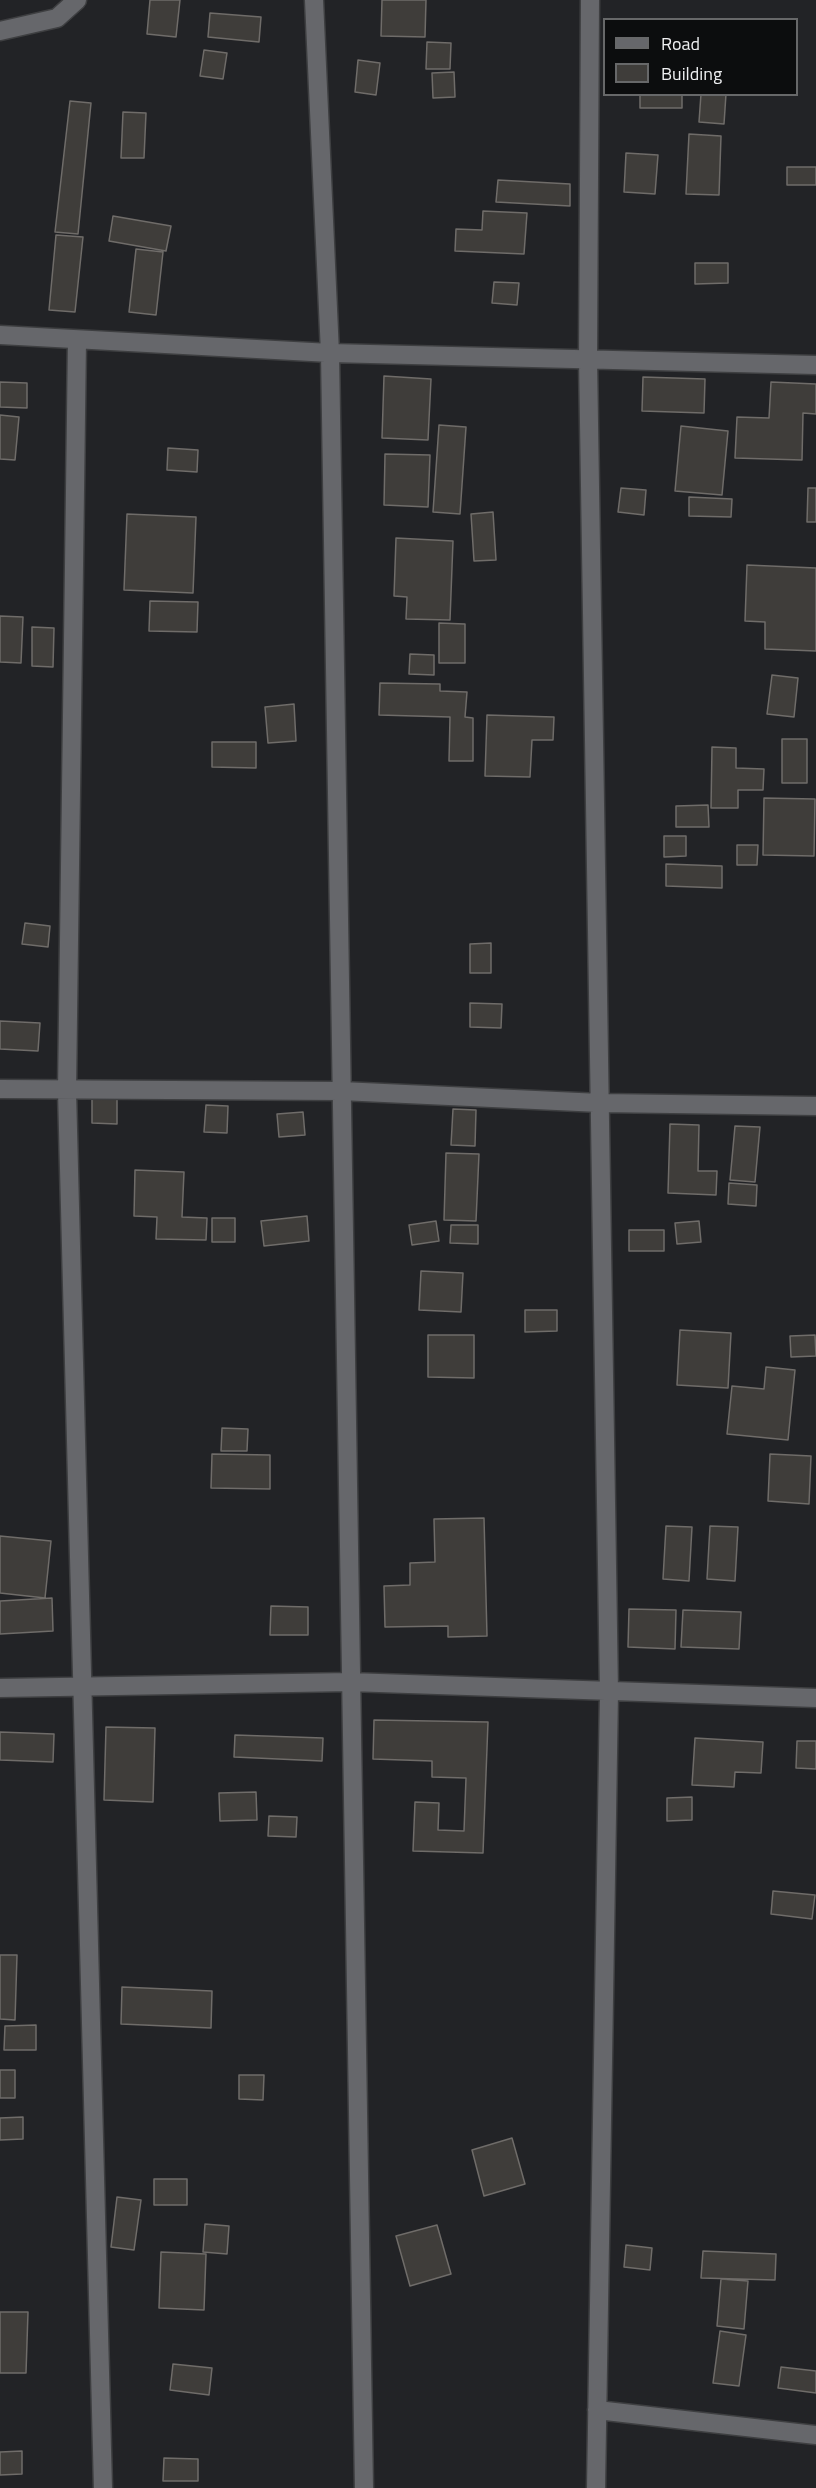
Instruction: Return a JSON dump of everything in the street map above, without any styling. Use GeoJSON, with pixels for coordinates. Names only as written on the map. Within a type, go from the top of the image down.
{"type":"FeatureCollection","features":[{"type":"Feature","properties":{"kind":"street"},"geometry":{"type":"LineString","coordinates":[[0,31],[57,18],[76,0]]}},
{"type":"Feature","properties":{"kind":"street"},"geometry":{"type":"LineString","coordinates":[[314,0],[330,353],[364,2488]]}},
{"type":"Feature","properties":{"kind":"street"},"geometry":{"type":"LineString","coordinates":[[590,0],[588,359],[609,1692],[596,2488]]}},
{"type":"Feature","properties":{"kind":"street"},"geometry":{"type":"LineString","coordinates":[[0,335],[330,353],[816,365]]}},
{"type":"Feature","properties":{"kind":"street"},"geometry":{"type":"LineString","coordinates":[[77,340],[66,1091],[103,2488]]}},
{"type":"Feature","properties":{"kind":"street"},"geometry":{"type":"LineString","coordinates":[[0,1089],[66,1091],[341,1090],[600,1103],[816,1106]]}},
{"type":"Feature","properties":{"kind":"street"},"geometry":{"type":"LineString","coordinates":[[0,1688],[350,1682],[816,1698]]}},
{"type":"Feature","properties":{"kind":"street"},"geometry":{"type":"LineString","coordinates":[[597,2410],[816,2435]]}},
{"type":"Feature","properties":{"kind":"building"},"geometry":{"type":"Polygon","coordinates":[[[150,0],[180,0],[176,37],[147,34],[150,0]]]}},
{"type":"Feature","properties":{"kind":"building"},"geometry":{"type":"Polygon","coordinates":[[[382,0],[426,0],[425,37],[381,36],[382,0]]]}},
{"type":"Feature","properties":{"kind":"building"},"geometry":{"type":"Polygon","coordinates":[[[210,13],[261,17],[259,42],[208,37],[210,13]]]}},
{"type":"Feature","properties":{"kind":"building"},"geometry":{"type":"Polygon","coordinates":[[[427,42],[451,43],[450,69],[426,69],[427,42]]]}},
{"type":"Feature","properties":{"kind":"building"},"geometry":{"type":"Polygon","coordinates":[[[204,50],[227,53],[223,79],[200,76],[204,50]]]}},
{"type":"Feature","properties":{"kind":"building"},"geometry":{"type":"Polygon","coordinates":[[[358,60],[380,63],[376,95],[355,92],[358,60]]]}},
{"type":"Feature","properties":{"kind":"building"},"geometry":{"type":"Polygon","coordinates":[[[454,72],[455,97],[433,98],[432,73],[454,72]]]}},
{"type":"Feature","properties":{"kind":"building"},"geometry":{"type":"Polygon","coordinates":[[[640,96],[682,96],[682,108],[640,108],[640,96]]]}},
{"type":"Feature","properties":{"kind":"building"},"geometry":{"type":"Polygon","coordinates":[[[701,96],[726,96],[724,124],[699,122],[701,96]]]}},
{"type":"Feature","properties":{"kind":"building"},"geometry":{"type":"Polygon","coordinates":[[[70,101],[91,103],[78,234],[55,232],[70,101]]]}},
{"type":"Feature","properties":{"kind":"building"},"geometry":{"type":"Polygon","coordinates":[[[123,112],[146,113],[144,158],[121,158],[123,112]]]}},
{"type":"Feature","properties":{"kind":"building"},"geometry":{"type":"Polygon","coordinates":[[[689,134],[721,136],[719,195],[686,194],[689,134]]]}},
{"type":"Feature","properties":{"kind":"building"},"geometry":{"type":"Polygon","coordinates":[[[626,153],[658,155],[655,194],[624,192],[626,153]]]}},
{"type":"Feature","properties":{"kind":"building"},"geometry":{"type":"Polygon","coordinates":[[[787,167],[816,167],[816,185],[787,185],[787,167]]]}},
{"type":"Feature","properties":{"kind":"building"},"geometry":{"type":"Polygon","coordinates":[[[498,180],[570,184],[570,206],[496,202],[498,180]]]}},
{"type":"Feature","properties":{"kind":"building"},"geometry":{"type":"Polygon","coordinates":[[[483,211],[527,213],[524,254],[455,251],[456,229],[482,230],[483,211]]]}},
{"type":"Feature","properties":{"kind":"building"},"geometry":{"type":"Polygon","coordinates":[[[113,216],[171,226],[166,251],[109,241],[113,216]]]}},
{"type":"Feature","properties":{"kind":"building"},"geometry":{"type":"Polygon","coordinates":[[[56,235],[83,237],[75,312],[49,310],[56,235]]]}},
{"type":"Feature","properties":{"kind":"building"},"geometry":{"type":"Polygon","coordinates":[[[136,249],[163,252],[156,315],[129,312],[136,249]]]}},
{"type":"Feature","properties":{"kind":"building"},"geometry":{"type":"Polygon","coordinates":[[[695,263],[728,263],[728,283],[695,284],[695,263]]]}},
{"type":"Feature","properties":{"kind":"building"},"geometry":{"type":"Polygon","coordinates":[[[494,282],[519,283],[517,305],[492,303],[494,282]]]}},
{"type":"Feature","properties":{"kind":"building"},"geometry":{"type":"Polygon","coordinates":[[[384,376],[431,379],[428,440],[382,438],[384,376]]]}},
{"type":"Feature","properties":{"kind":"building"},"geometry":{"type":"Polygon","coordinates":[[[643,377],[705,379],[704,413],[642,411],[643,377]]]}},
{"type":"Feature","properties":{"kind":"building"},"geometry":{"type":"Polygon","coordinates":[[[0,382],[27,383],[27,408],[0,407],[0,382]]]}},
{"type":"Feature","properties":{"kind":"building"},"geometry":{"type":"Polygon","coordinates":[[[771,382],[816,384],[816,414],[803,413],[802,460],[735,458],[737,417],[769,418],[771,382]]]}},
{"type":"Feature","properties":{"kind":"building"},"geometry":{"type":"Polygon","coordinates":[[[0,415],[19,417],[15,460],[0,459],[0,415]]]}},
{"type":"Feature","properties":{"kind":"building"},"geometry":{"type":"Polygon","coordinates":[[[439,425],[466,427],[460,514],[433,512],[439,425]]]}},
{"type":"Feature","properties":{"kind":"building"},"geometry":{"type":"Polygon","coordinates":[[[681,426],[728,431],[722,495],[675,491],[681,426]]]}},
{"type":"Feature","properties":{"kind":"building"},"geometry":{"type":"Polygon","coordinates":[[[168,448],[198,450],[197,472],[167,470],[168,448]]]}},
{"type":"Feature","properties":{"kind":"building"},"geometry":{"type":"Polygon","coordinates":[[[385,454],[430,455],[428,507],[384,505],[385,454]]]}},
{"type":"Feature","properties":{"kind":"building"},"geometry":{"type":"Polygon","coordinates":[[[621,488],[646,490],[644,515],[618,512],[621,488]]]}},
{"type":"Feature","properties":{"kind":"building"},"geometry":{"type":"Polygon","coordinates":[[[808,488],[816,488],[816,522],[807,522],[808,488]]]}},
{"type":"Feature","properties":{"kind":"building"},"geometry":{"type":"Polygon","coordinates":[[[689,497],[732,499],[731,517],[689,516],[689,497]]]}},
{"type":"Feature","properties":{"kind":"building"},"geometry":{"type":"Polygon","coordinates":[[[493,512],[496,560],[474,561],[471,514],[493,512]]]}},
{"type":"Feature","properties":{"kind":"building"},"geometry":{"type":"Polygon","coordinates":[[[127,514],[196,517],[193,593],[124,590],[127,514]]]}},
{"type":"Feature","properties":{"kind":"building"},"geometry":{"type":"Polygon","coordinates":[[[396,538],[453,541],[450,620],[406,619],[407,597],[394,596],[396,538]]]}},
{"type":"Feature","properties":{"kind":"building"},"geometry":{"type":"Polygon","coordinates":[[[747,565],[816,568],[816,651],[765,649],[765,622],[745,621],[747,565]]]}},
{"type":"Feature","properties":{"kind":"building"},"geometry":{"type":"Polygon","coordinates":[[[150,601],[198,602],[197,632],[149,631],[150,601]]]}},
{"type":"Feature","properties":{"kind":"building"},"geometry":{"type":"Polygon","coordinates":[[[0,616],[23,617],[21,663],[0,662],[0,616]]]}},
{"type":"Feature","properties":{"kind":"building"},"geometry":{"type":"Polygon","coordinates":[[[439,623],[465,624],[465,663],[439,663],[439,623]]]}},
{"type":"Feature","properties":{"kind":"building"},"geometry":{"type":"Polygon","coordinates":[[[32,627],[54,628],[53,667],[32,666],[32,627]]]}},
{"type":"Feature","properties":{"kind":"building"},"geometry":{"type":"Polygon","coordinates":[[[410,654],[434,655],[434,675],[409,674],[410,654]]]}},
{"type":"Feature","properties":{"kind":"building"},"geometry":{"type":"Polygon","coordinates":[[[772,675],[798,678],[794,717],[767,714],[772,675]]]}},
{"type":"Feature","properties":{"kind":"building"},"geometry":{"type":"Polygon","coordinates":[[[380,683],[440,684],[440,691],[467,692],[465,717],[473,718],[473,761],[449,761],[450,717],[379,715],[380,683]]]}},
{"type":"Feature","properties":{"kind":"building"},"geometry":{"type":"Polygon","coordinates":[[[294,704],[296,741],[268,743],[265,707],[294,704]]]}},
{"type":"Feature","properties":{"kind":"building"},"geometry":{"type":"Polygon","coordinates":[[[487,715],[554,717],[553,740],[532,740],[530,777],[485,776],[487,715]]]}},
{"type":"Feature","properties":{"kind":"building"},"geometry":{"type":"Polygon","coordinates":[[[782,739],[807,739],[807,783],[782,783],[782,739]]]}},
{"type":"Feature","properties":{"kind":"building"},"geometry":{"type":"Polygon","coordinates":[[[212,742],[256,742],[256,768],[212,767],[212,742]]]}},
{"type":"Feature","properties":{"kind":"building"},"geometry":{"type":"Polygon","coordinates":[[[712,747],[736,748],[736,768],[764,769],[763,790],[738,790],[738,808],[711,808],[712,747]]]}},
{"type":"Feature","properties":{"kind":"building"},"geometry":{"type":"Polygon","coordinates":[[[764,798],[815,799],[814,856],[763,855],[764,798]]]}},
{"type":"Feature","properties":{"kind":"building"},"geometry":{"type":"Polygon","coordinates":[[[708,805],[709,827],[676,827],[676,806],[708,805]]]}},
{"type":"Feature","properties":{"kind":"building"},"geometry":{"type":"Polygon","coordinates":[[[664,836],[686,836],[686,856],[664,857],[664,836]]]}},
{"type":"Feature","properties":{"kind":"building"},"geometry":{"type":"Polygon","coordinates":[[[737,845],[758,845],[757,865],[737,865],[737,845]]]}},
{"type":"Feature","properties":{"kind":"building"},"geometry":{"type":"Polygon","coordinates":[[[666,864],[722,866],[722,888],[666,886],[666,864]]]}},
{"type":"Feature","properties":{"kind":"building"},"geometry":{"type":"Polygon","coordinates":[[[25,923],[50,926],[48,947],[22,944],[25,923]]]}},
{"type":"Feature","properties":{"kind":"building"},"geometry":{"type":"Polygon","coordinates":[[[491,943],[491,973],[470,973],[470,944],[491,943]]]}},
{"type":"Feature","properties":{"kind":"building"},"geometry":{"type":"Polygon","coordinates":[[[470,1003],[502,1004],[501,1028],[470,1027],[470,1003]]]}},
{"type":"Feature","properties":{"kind":"building"},"geometry":{"type":"Polygon","coordinates":[[[0,1021],[40,1023],[38,1051],[0,1049],[0,1021]]]}},
{"type":"Feature","properties":{"kind":"building"},"geometry":{"type":"Polygon","coordinates":[[[92,1097],[117,1097],[117,1124],[92,1123],[92,1097]]]}},
{"type":"Feature","properties":{"kind":"building"},"geometry":{"type":"Polygon","coordinates":[[[206,1105],[228,1106],[227,1133],[204,1132],[206,1105]]]}},
{"type":"Feature","properties":{"kind":"building"},"geometry":{"type":"Polygon","coordinates":[[[453,1109],[476,1110],[475,1146],[451,1145],[453,1109]]]}},
{"type":"Feature","properties":{"kind":"building"},"geometry":{"type":"Polygon","coordinates":[[[303,1112],[305,1135],[279,1137],[277,1114],[303,1112]]]}},
{"type":"Feature","properties":{"kind":"building"},"geometry":{"type":"Polygon","coordinates":[[[670,1124],[699,1125],[698,1171],[717,1171],[716,1195],[668,1193],[670,1124]]]}},
{"type":"Feature","properties":{"kind":"building"},"geometry":{"type":"Polygon","coordinates":[[[735,1126],[760,1127],[755,1182],[730,1180],[735,1126]]]}},
{"type":"Feature","properties":{"kind":"building"},"geometry":{"type":"Polygon","coordinates":[[[446,1153],[479,1154],[476,1221],[444,1220],[446,1153]]]}},
{"type":"Feature","properties":{"kind":"building"},"geometry":{"type":"Polygon","coordinates":[[[135,1170],[184,1172],[182,1217],[207,1218],[206,1240],[156,1239],[157,1217],[134,1216],[135,1170]]]}},
{"type":"Feature","properties":{"kind":"building"},"geometry":{"type":"Polygon","coordinates":[[[729,1183],[757,1185],[756,1206],[728,1204],[729,1183]]]}},
{"type":"Feature","properties":{"kind":"building"},"geometry":{"type":"Polygon","coordinates":[[[307,1216],[309,1241],[264,1246],[261,1221],[307,1216]]]}},
{"type":"Feature","properties":{"kind":"building"},"geometry":{"type":"Polygon","coordinates":[[[212,1218],[235,1218],[235,1242],[212,1242],[212,1218]]]}},
{"type":"Feature","properties":{"kind":"building"},"geometry":{"type":"Polygon","coordinates":[[[436,1221],[439,1241],[412,1245],[409,1225],[436,1221]]]}},
{"type":"Feature","properties":{"kind":"building"},"geometry":{"type":"Polygon","coordinates":[[[699,1221],[701,1242],[677,1244],[675,1223],[699,1221]]]}},
{"type":"Feature","properties":{"kind":"building"},"geometry":{"type":"Polygon","coordinates":[[[451,1225],[478,1225],[478,1244],[450,1243],[451,1225]]]}},
{"type":"Feature","properties":{"kind":"building"},"geometry":{"type":"Polygon","coordinates":[[[629,1230],[664,1230],[664,1251],[629,1251],[629,1230]]]}},
{"type":"Feature","properties":{"kind":"building"},"geometry":{"type":"Polygon","coordinates":[[[421,1271],[463,1273],[461,1312],[419,1310],[421,1271]]]}},
{"type":"Feature","properties":{"kind":"building"},"geometry":{"type":"Polygon","coordinates":[[[525,1310],[557,1310],[557,1331],[525,1332],[525,1310]]]}},
{"type":"Feature","properties":{"kind":"building"},"geometry":{"type":"Polygon","coordinates":[[[680,1330],[731,1333],[728,1388],[677,1385],[680,1330]]]}},
{"type":"Feature","properties":{"kind":"building"},"geometry":{"type":"Polygon","coordinates":[[[428,1335],[474,1335],[474,1378],[428,1377],[428,1335]]]}},
{"type":"Feature","properties":{"kind":"building"},"geometry":{"type":"Polygon","coordinates":[[[815,1335],[816,1356],[791,1357],[790,1336],[815,1335]]]}},
{"type":"Feature","properties":{"kind":"building"},"geometry":{"type":"Polygon","coordinates":[[[766,1367],[795,1370],[788,1440],[727,1434],[732,1386],[764,1389],[766,1367]]]}},
{"type":"Feature","properties":{"kind":"building"},"geometry":{"type":"Polygon","coordinates":[[[222,1428],[248,1429],[247,1451],[221,1451],[222,1428]]]}},
{"type":"Feature","properties":{"kind":"building"},"geometry":{"type":"Polygon","coordinates":[[[212,1454],[270,1455],[270,1489],[211,1488],[212,1454]]]}},
{"type":"Feature","properties":{"kind":"building"},"geometry":{"type":"Polygon","coordinates":[[[770,1454],[811,1456],[809,1504],[768,1501],[770,1454]]]}},
{"type":"Feature","properties":{"kind":"building"},"geometry":{"type":"Polygon","coordinates":[[[484,1518],[487,1636],[448,1637],[448,1626],[385,1627],[384,1586],[410,1585],[410,1563],[435,1562],[434,1519],[484,1518]]]}},
{"type":"Feature","properties":{"kind":"building"},"geometry":{"type":"Polygon","coordinates":[[[666,1526],[692,1527],[689,1581],[663,1579],[666,1526]]]}},
{"type":"Feature","properties":{"kind":"building"},"geometry":{"type":"Polygon","coordinates":[[[710,1526],[738,1527],[735,1581],[707,1579],[710,1526]]]}},
{"type":"Feature","properties":{"kind":"building"},"geometry":{"type":"Polygon","coordinates":[[[0,1536],[51,1541],[45,1598],[0,1593],[0,1536]]]}},
{"type":"Feature","properties":{"kind":"building"},"geometry":{"type":"Polygon","coordinates":[[[52,1598],[53,1631],[0,1634],[0,1601],[52,1598]]]}},
{"type":"Feature","properties":{"kind":"building"},"geometry":{"type":"Polygon","coordinates":[[[271,1606],[308,1607],[308,1635],[270,1635],[271,1606]]]}},
{"type":"Feature","properties":{"kind":"building"},"geometry":{"type":"Polygon","coordinates":[[[629,1609],[676,1610],[675,1649],[628,1647],[629,1609]]]}},
{"type":"Feature","properties":{"kind":"building"},"geometry":{"type":"Polygon","coordinates":[[[683,1610],[741,1612],[739,1649],[681,1647],[683,1610]]]}},
{"type":"Feature","properties":{"kind":"building"},"geometry":{"type":"Polygon","coordinates":[[[374,1720],[488,1722],[483,1853],[413,1851],[415,1802],[439,1803],[438,1830],[464,1831],[466,1778],[432,1777],[432,1761],[373,1759],[374,1720]]]}},
{"type":"Feature","properties":{"kind":"building"},"geometry":{"type":"Polygon","coordinates":[[[106,1727],[155,1728],[153,1802],[104,1800],[106,1727]]]}},
{"type":"Feature","properties":{"kind":"building"},"geometry":{"type":"Polygon","coordinates":[[[0,1732],[54,1734],[53,1762],[0,1760],[0,1732]]]}},
{"type":"Feature","properties":{"kind":"building"},"geometry":{"type":"Polygon","coordinates":[[[235,1735],[323,1738],[322,1761],[234,1757],[235,1735]]]}},
{"type":"Feature","properties":{"kind":"building"},"geometry":{"type":"Polygon","coordinates":[[[695,1738],[763,1742],[761,1773],[735,1772],[734,1787],[692,1785],[695,1738]]]}},
{"type":"Feature","properties":{"kind":"building"},"geometry":{"type":"Polygon","coordinates":[[[797,1741],[816,1741],[816,1769],[796,1768],[797,1741]]]}},
{"type":"Feature","properties":{"kind":"building"},"geometry":{"type":"Polygon","coordinates":[[[256,1792],[257,1820],[220,1821],[219,1793],[256,1792]]]}},
{"type":"Feature","properties":{"kind":"building"},"geometry":{"type":"Polygon","coordinates":[[[692,1797],[692,1820],[667,1821],[667,1798],[692,1797]]]}},
{"type":"Feature","properties":{"kind":"building"},"geometry":{"type":"Polygon","coordinates":[[[269,1816],[297,1817],[296,1837],[268,1836],[269,1816]]]}},
{"type":"Feature","properties":{"kind":"building"},"geometry":{"type":"Polygon","coordinates":[[[773,1891],[815,1895],[812,1919],[771,1914],[773,1891]]]}},
{"type":"Feature","properties":{"kind":"building"},"geometry":{"type":"Polygon","coordinates":[[[0,1955],[17,1955],[15,2020],[0,2019],[0,1955]]]}},
{"type":"Feature","properties":{"kind":"building"},"geometry":{"type":"Polygon","coordinates":[[[122,1987],[212,1991],[211,2028],[121,2024],[122,1987]]]}},
{"type":"Feature","properties":{"kind":"building"},"geometry":{"type":"Polygon","coordinates":[[[36,2025],[36,2050],[4,2050],[5,2026],[36,2025]]]}},
{"type":"Feature","properties":{"kind":"building"},"geometry":{"type":"Polygon","coordinates":[[[0,2070],[15,2070],[15,2098],[0,2098],[0,2070]]]}},
{"type":"Feature","properties":{"kind":"building"},"geometry":{"type":"Polygon","coordinates":[[[239,2075],[264,2075],[263,2100],[239,2099],[239,2075]]]}},
{"type":"Feature","properties":{"kind":"building"},"geometry":{"type":"Polygon","coordinates":[[[23,2117],[23,2139],[0,2140],[0,2118],[23,2117]]]}},
{"type":"Feature","properties":{"kind":"building"},"geometry":{"type":"Polygon","coordinates":[[[512,2138],[525,2184],[484,2196],[472,2150],[512,2138]]]}},
{"type":"Feature","properties":{"kind":"building"},"geometry":{"type":"Polygon","coordinates":[[[154,2179],[187,2179],[187,2205],[154,2205],[154,2179]]]}},
{"type":"Feature","properties":{"kind":"building"},"geometry":{"type":"Polygon","coordinates":[[[117,2197],[141,2200],[134,2250],[111,2247],[117,2197]]]}},
{"type":"Feature","properties":{"kind":"building"},"geometry":{"type":"Polygon","coordinates":[[[205,2224],[229,2226],[227,2254],[203,2252],[205,2224]]]}},
{"type":"Feature","properties":{"kind":"building"},"geometry":{"type":"Polygon","coordinates":[[[437,2225],[451,2274],[410,2286],[396,2236],[437,2225]]]}},
{"type":"Feature","properties":{"kind":"building"},"geometry":{"type":"Polygon","coordinates":[[[626,2245],[652,2248],[650,2270],[624,2267],[626,2245]]]}},
{"type":"Feature","properties":{"kind":"building"},"geometry":{"type":"Polygon","coordinates":[[[703,2251],[776,2254],[775,2280],[701,2278],[703,2251]]]}},
{"type":"Feature","properties":{"kind":"building"},"geometry":{"type":"Polygon","coordinates":[[[161,2252],[206,2254],[204,2310],[159,2308],[161,2252]]]}},
{"type":"Feature","properties":{"kind":"building"},"geometry":{"type":"Polygon","coordinates":[[[721,2279],[748,2281],[744,2329],[717,2326],[721,2279]]]}},
{"type":"Feature","properties":{"kind":"building"},"geometry":{"type":"Polygon","coordinates":[[[0,2312],[28,2312],[26,2373],[0,2373],[0,2312]]]}},
{"type":"Feature","properties":{"kind":"building"},"geometry":{"type":"Polygon","coordinates":[[[720,2331],[746,2335],[739,2386],[713,2383],[720,2331]]]}},
{"type":"Feature","properties":{"kind":"building"},"geometry":{"type":"Polygon","coordinates":[[[173,2364],[212,2368],[209,2395],[170,2390],[173,2364]]]}},
{"type":"Feature","properties":{"kind":"building"},"geometry":{"type":"Polygon","coordinates":[[[781,2367],[816,2371],[816,2393],[778,2388],[781,2367]]]}},
{"type":"Feature","properties":{"kind":"building"},"geometry":{"type":"Polygon","coordinates":[[[22,2451],[22,2474],[0,2475],[0,2452],[22,2451]]]}},
{"type":"Feature","properties":{"kind":"building"},"geometry":{"type":"Polygon","coordinates":[[[164,2458],[198,2459],[198,2481],[163,2481],[164,2458]]]}}]}
